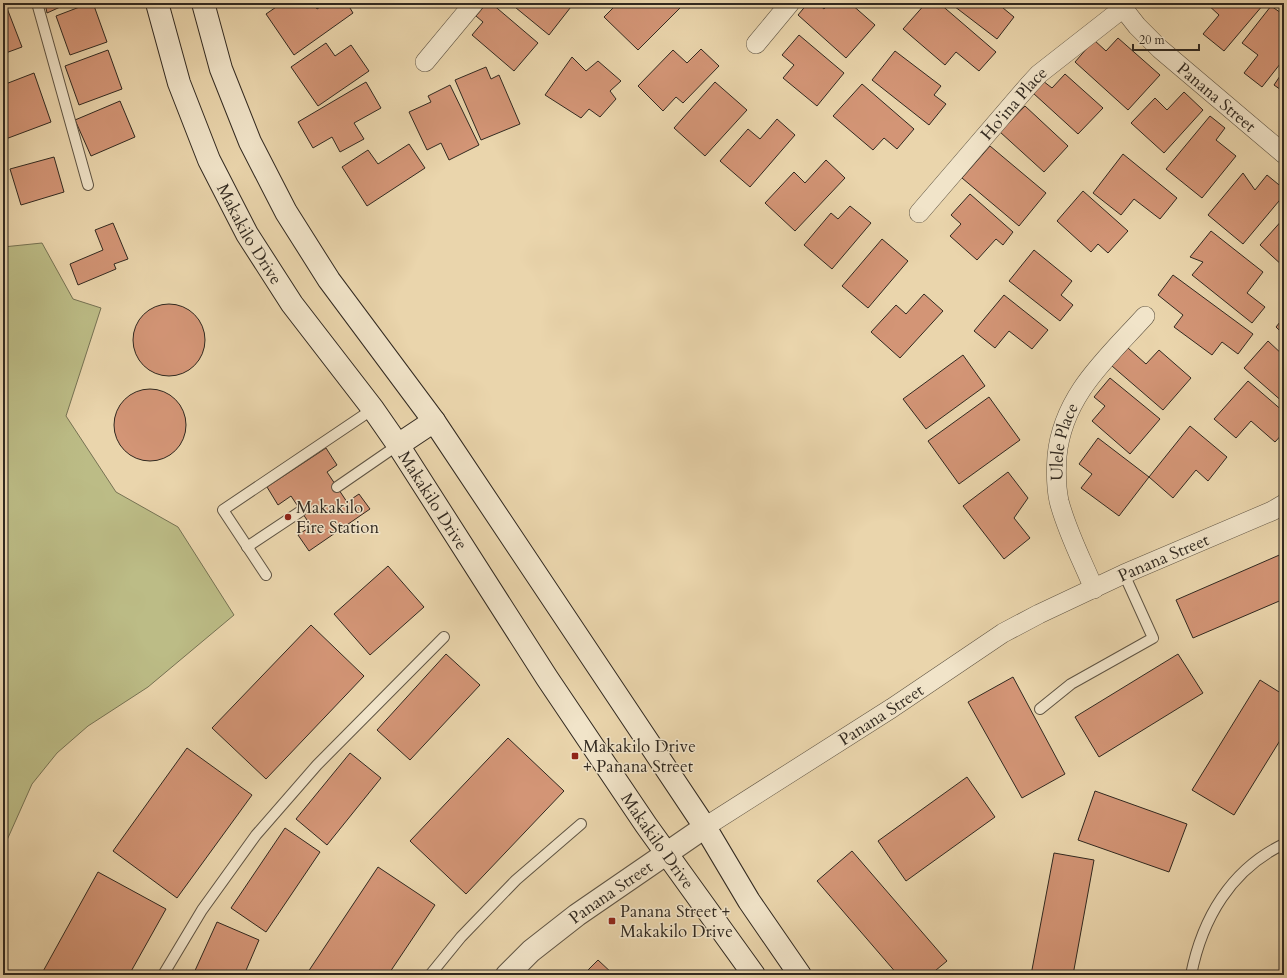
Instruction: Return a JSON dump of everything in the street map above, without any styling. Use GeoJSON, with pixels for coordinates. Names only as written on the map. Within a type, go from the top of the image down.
{"type":"FeatureCollection","features":[{"type":"Feature","properties":{"kind":"main road","name":"Makakilo Drive"},"geometry":{"type":"LineString","coordinates":[[157,3],[179,83],[207,153],[247,234],[292,304],[373,409],[398,445],[547,678],[667,854],[754,975]]}},
{"type":"Feature","properties":{"kind":"main road"},"geometry":{"type":"LineString","coordinates":[[203,3],[221,69],[250,142],[286,212],[329,280],[434,421],[705,827],[749,901],[800,975]]}},
{"type":"Feature","properties":{"kind":"main road"},"geometry":{"type":"LineString","coordinates":[[398,445],[434,421]]}},
{"type":"Feature","properties":{"kind":"main road","name":"Panana Street"},"geometry":{"type":"LineString","coordinates":[[508,975],[532,951],[577,915],[705,827]]}},
{"type":"Feature","properties":{"kind":"street"},"geometry":{"type":"LineString","coordinates":[[425,62],[474,3]]}},
{"type":"Feature","properties":{"kind":"street"},"geometry":{"type":"LineString","coordinates":[[756,44],[790,3]]}},
{"type":"Feature","properties":{"kind":"street","name":"Panana Street"},"geometry":{"type":"LineString","coordinates":[[1120,6],[1160,49],[1284,154]]}},
{"type":"Feature","properties":{"kind":"street","name":"Ho'ina Place"},"geometry":{"type":"LineString","coordinates":[[919,213],[1034,80],[1120,6]]}},
{"type":"Feature","properties":{"kind":"street","name":"Ulele Place"},"geometry":{"type":"LineString","coordinates":[[1094,589],[1063,516],[1056,482],[1058,448],[1067,415],[1084,385],[1145,316]]}},
{"type":"Feature","properties":{"kind":"street","name":"Panana Street"},"geometry":{"type":"LineString","coordinates":[[705,827],[892,708],[1003,633],[1039,614],[1124,574],[1272,511],[1284,504]]}},
{"type":"Feature","properties":{"kind":"lane"},"geometry":{"type":"LineString","coordinates":[[37,3],[88,185]]}},
{"type":"Feature","properties":{"kind":"lane"},"geometry":{"type":"LineString","coordinates":[[266,574],[223,510],[373,409]]}},
{"type":"Feature","properties":{"kind":"lane"},"geometry":{"type":"LineString","coordinates":[[336,487],[398,445]]}},
{"type":"Feature","properties":{"kind":"lane"},"geometry":{"type":"LineString","coordinates":[[247,547],[301,511]]}},
{"type":"Feature","properties":{"kind":"lane"},"geometry":{"type":"LineString","coordinates":[[1040,709],[1071,684],[1153,638],[1124,574]]}},
{"type":"Feature","properties":{"kind":"lane"},"geometry":{"type":"LineString","coordinates":[[164,975],[202,910],[256,835],[317,765],[444,638]]}},
{"type":"Feature","properties":{"kind":"lane"},"geometry":{"type":"LineString","coordinates":[[430,975],[461,937],[516,880],[582,824]]}},
{"type":"Feature","properties":{"kind":"lane"},"geometry":{"type":"LineString","coordinates":[[1191,975],[1201,937],[1220,900],[1248,869],[1264,856],[1284,844]]}},
{"type":"Feature","properties":{"kind":"green space"},"geometry":{"type":"Polygon","coordinates":[[[42,243],[73,299],[101,308],[66,416],[116,492],[178,527],[234,615],[148,687],[88,726],[57,753],[32,784],[3,849],[3,247],[42,243]]]}},
{"type":"Feature","properties":{"kind":"building"},"geometry":{"type":"Polygon","coordinates":[[[5,3],[22,47],[3,54],[3,4],[5,3]]]}},
{"type":"Feature","properties":{"kind":"building"},"geometry":{"type":"Polygon","coordinates":[[[45,3],[69,3],[47,13],[45,3]]]}},
{"type":"Feature","properties":{"kind":"building"},"geometry":{"type":"Polygon","coordinates":[[[93,3],[107,42],[70,55],[56,16],[93,3]]]}},
{"type":"Feature","properties":{"kind":"building"},"geometry":{"type":"Polygon","coordinates":[[[282,3],[313,3],[317,9],[326,3],[347,3],[353,13],[294,55],[266,14],[282,3]]]}},
{"type":"Feature","properties":{"kind":"building"},"geometry":{"type":"Polygon","coordinates":[[[487,3],[491,3],[538,43],[514,71],[472,35],[483,22],[476,16],[487,3]]]}},
{"type":"Feature","properties":{"kind":"building"},"geometry":{"type":"Polygon","coordinates":[[[510,3],[574,3],[549,35],[510,3]]]}},
{"type":"Feature","properties":{"kind":"building"},"geometry":{"type":"Polygon","coordinates":[[[618,3],[685,3],[638,50],[604,17],[618,3]]]}},
{"type":"Feature","properties":{"kind":"building"},"geometry":{"type":"Polygon","coordinates":[[[808,3],[817,3],[824,9],[830,3],[850,3],[875,25],[846,58],[798,15],[808,3]]]}},
{"type":"Feature","properties":{"kind":"building"},"geometry":{"type":"Polygon","coordinates":[[[926,3],[939,3],[996,52],[979,71],[956,52],[945,65],[903,29],[926,3]]]}},
{"type":"Feature","properties":{"kind":"building"},"geometry":{"type":"Polygon","coordinates":[[[950,3],[997,3],[1014,17],[997,39],[950,3]]]}},
{"type":"Feature","properties":{"kind":"building"},"geometry":{"type":"Polygon","coordinates":[[[1206,3],[1261,3],[1263,5],[1224,51],[1203,34],[1219,15],[1206,3]]]}},
{"type":"Feature","properties":{"kind":"building"},"geometry":{"type":"Polygon","coordinates":[[[1271,6],[1284,15],[1284,59],[1262,87],[1244,73],[1258,55],[1242,43],[1271,6]]]}},
{"type":"Feature","properties":{"kind":"building"},"geometry":{"type":"Polygon","coordinates":[[[799,35],[844,73],[817,106],[783,78],[794,65],[782,55],[799,35]]]}},
{"type":"Feature","properties":{"kind":"building"},"geometry":{"type":"Polygon","coordinates":[[[1118,38],[1160,75],[1128,110],[1075,62],[1094,40],[1106,51],[1118,38]]]}},
{"type":"Feature","properties":{"kind":"building"},"geometry":{"type":"Polygon","coordinates":[[[326,43],[335,56],[351,45],[369,71],[318,106],[291,67],[326,43]]]}},
{"type":"Feature","properties":{"kind":"building"},"geometry":{"type":"Polygon","coordinates":[[[701,49],[719,66],[683,103],[676,97],[663,111],[638,86],[673,50],[687,63],[701,49]]]}},
{"type":"Feature","properties":{"kind":"building"},"geometry":{"type":"Polygon","coordinates":[[[108,50],[122,89],[79,105],[65,66],[108,50]]]}},
{"type":"Feature","properties":{"kind":"building"},"geometry":{"type":"Polygon","coordinates":[[[895,51],[941,86],[934,95],[946,104],[929,125],[872,80],[895,51]]]}},
{"type":"Feature","properties":{"kind":"building"},"geometry":{"type":"Polygon","coordinates":[[[572,57],[586,71],[598,61],[621,81],[610,91],[616,99],[600,117],[589,109],[581,118],[545,95],[572,57]]]}},
{"type":"Feature","properties":{"kind":"building"},"geometry":{"type":"Polygon","coordinates":[[[486,67],[491,79],[499,75],[520,124],[481,140],[455,80],[486,67]]]}},
{"type":"Feature","properties":{"kind":"building"},"geometry":{"type":"Polygon","coordinates":[[[1284,70],[1284,92],[1274,85],[1284,70]]]}},
{"type":"Feature","properties":{"kind":"building"},"geometry":{"type":"Polygon","coordinates":[[[34,73],[51,122],[3,140],[3,85],[34,73]]]}},
{"type":"Feature","properties":{"kind":"building"},"geometry":{"type":"Polygon","coordinates":[[[1065,74],[1103,108],[1078,134],[1033,93],[1043,81],[1052,88],[1065,74]]]}},
{"type":"Feature","properties":{"kind":"building"},"geometry":{"type":"Polygon","coordinates":[[[366,82],[381,108],[354,123],[364,139],[340,152],[332,137],[313,148],[298,122],[366,82]]]}},
{"type":"Feature","properties":{"kind":"building"},"geometry":{"type":"Polygon","coordinates":[[[715,82],[747,110],[705,156],[674,128],[715,82]]]}},
{"type":"Feature","properties":{"kind":"building"},"geometry":{"type":"Polygon","coordinates":[[[862,84],[914,129],[897,149],[884,138],[873,150],[833,116],[862,84]]]}},
{"type":"Feature","properties":{"kind":"building"},"geometry":{"type":"Polygon","coordinates":[[[450,85],[479,145],[449,160],[441,143],[427,150],[409,112],[431,102],[428,96],[450,85]]]}},
{"type":"Feature","properties":{"kind":"building"},"geometry":{"type":"Polygon","coordinates":[[[1184,92],[1203,110],[1164,153],[1131,123],[1155,98],[1167,110],[1184,92]]]}},
{"type":"Feature","properties":{"kind":"building"},"geometry":{"type":"Polygon","coordinates":[[[120,101],[135,137],[91,156],[75,120],[120,101]]]}},
{"type":"Feature","properties":{"kind":"building"},"geometry":{"type":"Polygon","coordinates":[[[1025,106],[1068,146],[1044,172],[1000,132],[1025,106]]]}},
{"type":"Feature","properties":{"kind":"building"},"geometry":{"type":"Polygon","coordinates":[[[1210,116],[1225,128],[1216,140],[1236,156],[1202,198],[1166,169],[1210,116]]]}},
{"type":"Feature","properties":{"kind":"building"},"geometry":{"type":"Polygon","coordinates":[[[777,119],[795,135],[750,187],[720,161],[748,129],[760,139],[777,119]]]}},
{"type":"Feature","properties":{"kind":"building"},"geometry":{"type":"Polygon","coordinates":[[[409,144],[425,168],[367,206],[342,167],[368,150],[378,164],[409,144]]]}},
{"type":"Feature","properties":{"kind":"building"},"geometry":{"type":"Polygon","coordinates":[[[990,146],[1046,193],[1019,226],[962,178],[990,146]]]}},
{"type":"Feature","properties":{"kind":"building"},"geometry":{"type":"Polygon","coordinates":[[[1123,154],[1177,198],[1160,219],[1134,199],[1121,215],[1093,193],[1123,154]]]}},
{"type":"Feature","properties":{"kind":"building"},"geometry":{"type":"Polygon","coordinates":[[[54,157],[64,192],[21,205],[10,169],[54,157]]]}},
{"type":"Feature","properties":{"kind":"building"},"geometry":{"type":"Polygon","coordinates":[[[826,160],[845,178],[795,231],[765,203],[794,172],[805,183],[826,160]]]}},
{"type":"Feature","properties":{"kind":"building"},"geometry":{"type":"Polygon","coordinates":[[[1243,173],[1255,190],[1267,175],[1284,189],[1284,195],[1243,244],[1208,215],[1243,173]]]}},
{"type":"Feature","properties":{"kind":"building"},"geometry":{"type":"Polygon","coordinates":[[[1083,191],[1128,231],[1108,253],[1098,244],[1091,252],[1057,221],[1083,191]]]}},
{"type":"Feature","properties":{"kind":"building"},"geometry":{"type":"Polygon","coordinates":[[[970,194],[1013,232],[1003,245],[996,239],[977,260],[950,236],[961,224],[951,215],[970,194]]]}},
{"type":"Feature","properties":{"kind":"building"},"geometry":{"type":"Polygon","coordinates":[[[850,206],[871,223],[832,269],[804,245],[831,213],[838,219],[850,206]]]}},
{"type":"Feature","properties":{"kind":"building"},"geometry":{"type":"Polygon","coordinates":[[[1284,218],[1284,267],[1260,245],[1284,218]]]}},
{"type":"Feature","properties":{"kind":"building"},"geometry":{"type":"Polygon","coordinates":[[[113,223],[128,259],[114,264],[116,269],[78,285],[70,264],[103,250],[95,230],[113,223]]]}},
{"type":"Feature","properties":{"kind":"building"},"geometry":{"type":"Polygon","coordinates":[[[1211,231],[1263,272],[1247,293],[1265,307],[1252,323],[1192,275],[1203,262],[1190,257],[1211,231]]]}},
{"type":"Feature","properties":{"kind":"building"},"geometry":{"type":"Polygon","coordinates":[[[882,239],[908,261],[868,308],[842,286],[882,239]]]}},
{"type":"Feature","properties":{"kind":"building"},"geometry":{"type":"Polygon","coordinates":[[[1034,250],[1072,281],[1061,295],[1073,305],[1060,321],[1009,281],[1034,250]]]}},
{"type":"Feature","properties":{"kind":"building"},"geometry":{"type":"Polygon","coordinates":[[[1173,275],[1253,334],[1238,354],[1222,342],[1212,355],[1174,327],[1183,315],[1158,295],[1173,275]]]}},
{"type":"Feature","properties":{"kind":"building"},"geometry":{"type":"Polygon","coordinates":[[[924,294],[943,311],[900,358],[871,332],[896,305],[906,314],[924,294]]]}},
{"type":"Feature","properties":{"kind":"building"},"geometry":{"type":"Polygon","coordinates":[[[1004,295],[1048,330],[1032,349],[1009,331],[995,348],[974,331],[1004,295]]]}},
{"type":"Feature","properties":{"kind":"building"},"geometry":{"type":"Polygon","coordinates":[[[169,304],[189,310],[199,320],[205,340],[199,360],[189,370],[169,376],[149,370],[139,360],[133,340],[139,320],[149,310],[169,304]]]}},
{"type":"Feature","properties":{"kind":"building"},"geometry":{"type":"Polygon","coordinates":[[[1284,317],[1284,335],[1276,327],[1284,317]]]}},
{"type":"Feature","properties":{"kind":"building"},"geometry":{"type":"Polygon","coordinates":[[[1268,341],[1284,356],[1284,403],[1244,368],[1268,341]]]}},
{"type":"Feature","properties":{"kind":"building"},"geometry":{"type":"Polygon","coordinates":[[[1128,348],[1146,364],[1159,350],[1191,378],[1163,410],[1112,366],[1128,348]]]}},
{"type":"Feature","properties":{"kind":"building"},"geometry":{"type":"Polygon","coordinates":[[[963,355],[985,386],[926,429],[903,399],[963,355]]]}},
{"type":"Feature","properties":{"kind":"building"},"geometry":{"type":"Polygon","coordinates":[[[1110,378],[1160,419],[1130,454],[1092,421],[1105,406],[1094,397],[1110,378]]]}},
{"type":"Feature","properties":{"kind":"building"},"geometry":{"type":"Polygon","coordinates":[[[1248,381],[1284,412],[1284,432],[1275,442],[1251,421],[1236,438],[1214,419],[1248,381]]]}},
{"type":"Feature","properties":{"kind":"building"},"geometry":{"type":"Polygon","coordinates":[[[150,389],[170,395],[180,405],[186,425],[180,445],[170,455],[150,461],[130,455],[120,445],[114,425],[120,405],[130,395],[150,389]]]}},
{"type":"Feature","properties":{"kind":"building"},"geometry":{"type":"Polygon","coordinates":[[[989,397],[1020,440],[959,484],[928,441],[989,397]]]}},
{"type":"Feature","properties":{"kind":"building"},"geometry":{"type":"Polygon","coordinates":[[[1190,426],[1227,457],[1208,481],[1196,470],[1173,498],[1149,477],[1190,426]]]}},
{"type":"Feature","properties":{"kind":"building"},"geometry":{"type":"Polygon","coordinates":[[[1098,438],[1149,477],[1119,516],[1081,488],[1092,474],[1079,464],[1098,438]]]}},
{"type":"Feature","properties":{"kind":"building"},"geometry":{"type":"Polygon","coordinates":[[[326,448],[337,465],[327,472],[347,502],[359,494],[370,509],[309,551],[298,535],[311,526],[291,496],[278,505],[267,487],[326,448]]]}},
{"type":"Feature","properties":{"kind":"building"},"geometry":{"type":"Polygon","coordinates":[[[1008,472],[1028,498],[1014,518],[1030,538],[1004,559],[963,506],[1008,472]]]}},
{"type":"Feature","properties":{"kind":"building"},"geometry":{"type":"Polygon","coordinates":[[[1284,553],[1284,599],[1193,638],[1176,600],[1284,553]]]}},
{"type":"Feature","properties":{"kind":"building"},"geometry":{"type":"Polygon","coordinates":[[[388,566],[424,607],[370,655],[334,614],[388,566]]]}},
{"type":"Feature","properties":{"kind":"building"},"geometry":{"type":"Polygon","coordinates":[[[311,625],[364,676],[266,779],[212,728],[311,625]]]}},
{"type":"Feature","properties":{"kind":"building"},"geometry":{"type":"Polygon","coordinates":[[[446,654],[480,685],[410,760],[377,730],[446,654]]]}},
{"type":"Feature","properties":{"kind":"building"},"geometry":{"type":"Polygon","coordinates":[[[1178,654],[1203,693],[1099,757],[1075,717],[1178,654]]]}},
{"type":"Feature","properties":{"kind":"building"},"geometry":{"type":"Polygon","coordinates":[[[1013,677],[1065,774],[1022,798],[968,702],[1013,677]]]}},
{"type":"Feature","properties":{"kind":"building"},"geometry":{"type":"Polygon","coordinates":[[[1260,680],[1284,695],[1284,734],[1234,815],[1192,790],[1260,680]]]}},
{"type":"Feature","properties":{"kind":"building"},"geometry":{"type":"Polygon","coordinates":[[[508,738],[564,791],[466,894],[410,841],[508,738]]]}},
{"type":"Feature","properties":{"kind":"building"},"geometry":{"type":"Polygon","coordinates":[[[187,748],[252,795],[177,898],[113,851],[187,748]]]}},
{"type":"Feature","properties":{"kind":"building"},"geometry":{"type":"Polygon","coordinates":[[[350,753],[381,778],[327,845],[296,819],[350,753]]]}},
{"type":"Feature","properties":{"kind":"building"},"geometry":{"type":"Polygon","coordinates":[[[967,777],[995,817],[906,881],[878,841],[967,777]]]}},
{"type":"Feature","properties":{"kind":"building"},"geometry":{"type":"Polygon","coordinates":[[[1095,791],[1187,824],[1169,872],[1078,840],[1095,791]]]}},
{"type":"Feature","properties":{"kind":"building"},"geometry":{"type":"Polygon","coordinates":[[[285,828],[320,852],[266,932],[231,908],[285,828]]]}},
{"type":"Feature","properties":{"kind":"building"},"geometry":{"type":"Polygon","coordinates":[[[852,851],[947,961],[930,975],[898,975],[817,881],[852,851]]]}},
{"type":"Feature","properties":{"kind":"building"},"geometry":{"type":"Polygon","coordinates":[[[1054,853],[1094,860],[1073,975],[1031,975],[1054,853]]]}},
{"type":"Feature","properties":{"kind":"building"},"geometry":{"type":"Polygon","coordinates":[[[378,867],[435,905],[388,975],[313,975],[308,972],[378,867]]]}},
{"type":"Feature","properties":{"kind":"building"},"geometry":{"type":"Polygon","coordinates":[[[98,872],[166,909],[129,975],[41,975],[98,872]]]}},
{"type":"Feature","properties":{"kind":"building"},"geometry":{"type":"Polygon","coordinates":[[[217,922],[259,940],[244,975],[193,975],[217,922]]]}},
{"type":"Feature","properties":{"kind":"building"},"geometry":{"type":"Polygon","coordinates":[[[598,960],[614,975],[583,975],[598,960]]]}},
{"type":"Feature","properties":{"kind":"place","name":"Makakilo Fire Station"},"geometry":{"type":"Point","coordinates":[288,517]}},
{"type":"Feature","properties":{"kind":"place","name":"Makakilo Drive + Panana Street"},"geometry":{"type":"Point","coordinates":[575,756]}},
{"type":"Feature","properties":{"kind":"place","name":"Panana Street + Makakilo Drive"},"geometry":{"type":"Point","coordinates":[612,921]}}]}
